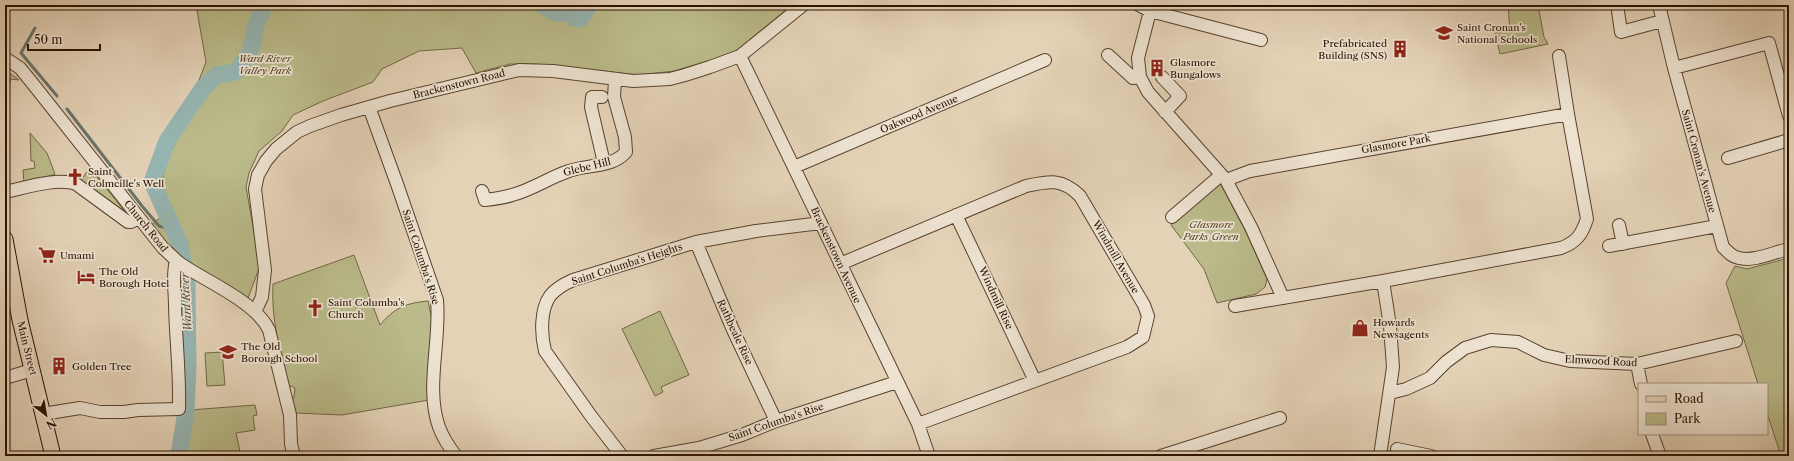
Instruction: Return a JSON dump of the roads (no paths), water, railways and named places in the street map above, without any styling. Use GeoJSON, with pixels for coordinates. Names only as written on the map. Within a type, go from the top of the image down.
{"type":"FeatureCollection","features":[{"type":"Feature","properties":{"kind":"main road","name":"Main Street"},"geometry":{"type":"LineString","coordinates":[[5,239],[10,298],[32,370],[53,456]]}},
{"type":"Feature","properties":{"kind":"street","name":"Brackenstown Road"},"geometry":{"type":"LineString","coordinates":[[255,312],[262,297],[265,270],[255,189],[258,175],[266,161],[276,149],[297,132],[310,126],[369,107],[519,70],[553,72],[615,80],[640,81],[670,79],[699,71],[740,56],[804,5]]}},
{"type":"Feature","properties":{"kind":"street"},"geometry":{"type":"LineString","coordinates":[[1139,5],[1150,12],[1261,40]]}},
{"type":"Feature","properties":{"kind":"street","name":"Saint Cronan's Avenue"},"geometry":{"type":"LineString","coordinates":[[1658,5],[1717,226],[1724,247],[1730,255],[1739,259],[1753,258],[1789,249]]}},
{"type":"Feature","properties":{"kind":"street"},"geometry":{"type":"LineString","coordinates":[[1618,11],[1621,32],[1662,21]]}},
{"type":"Feature","properties":{"kind":"street"},"geometry":{"type":"LineString","coordinates":[[1150,12],[1138,58],[1140,77],[1148,92],[1224,177],[1251,227],[1283,298]]}},
{"type":"Feature","properties":{"kind":"street"},"geometry":{"type":"LineString","coordinates":[[1674,68],[1768,43],[1789,116]]}},
{"type":"Feature","properties":{"kind":"street"},"geometry":{"type":"LineString","coordinates":[[1108,54],[1133,78],[1140,77]]}},
{"type":"Feature","properties":{"kind":"street","name":"Brackenstown Avenue"},"geometry":{"type":"LineString","coordinates":[[740,56],[896,382],[918,424],[929,456]]}},
{"type":"Feature","properties":{"kind":"street"},"geometry":{"type":"LineString","coordinates":[[1235,306],[1384,281],[1562,248],[1575,242],[1583,231],[1587,219],[1559,56]]}},
{"type":"Feature","properties":{"kind":"street","name":"Church Road"},"geometry":{"type":"LineString","coordinates":[[5,58],[20,68],[34,84],[163,248],[178,262],[220,287],[255,312],[266,323],[290,415],[291,444],[294,456]]}},
{"type":"Feature","properties":{"kind":"street","name":"Oakwood Avenue"},"geometry":{"type":"LineString","coordinates":[[794,167],[1044,60]]}},
{"type":"Feature","properties":{"kind":"street"},"geometry":{"type":"LineString","coordinates":[[1162,77],[1180,96],[1165,112]]}},
{"type":"Feature","properties":{"kind":"street","name":"Glebe Hill"},"geometry":{"type":"LineString","coordinates":[[482,191],[485,200],[513,195],[559,174],[608,163],[621,158],[626,152],[625,137],[614,97],[615,80]]}},
{"type":"Feature","properties":{"kind":"street"},"geometry":{"type":"LineString","coordinates":[[602,97],[592,97],[591,107],[604,163]]}},
{"type":"Feature","properties":{"kind":"street","name":"Saint Columba's Rise"},"geometry":{"type":"LineString","coordinates":[[369,107],[437,300],[439,319],[434,400],[438,425],[445,440],[456,456]]}},
{"type":"Feature","properties":{"kind":"street","name":"Glasmore Park"},"geometry":{"type":"LineString","coordinates":[[1172,218],[1224,177],[1250,171],[1568,114]]}},
{"type":"Feature","properties":{"kind":"street"},"geometry":{"type":"LineString","coordinates":[[1728,158],[1789,140]]}},
{"type":"Feature","properties":{"kind":"street"},"geometry":{"type":"LineString","coordinates":[[5,192],[59,181],[69,182],[76,184],[128,222],[138,218]]}},
{"type":"Feature","properties":{"kind":"street","name":"Windmill Avenue"},"geometry":{"type":"LineString","coordinates":[[840,264],[1026,186],[1045,182],[1060,183],[1071,187],[1080,196],[1144,305],[1148,316],[1143,338],[1127,347],[918,424]]}},
{"type":"Feature","properties":{"kind":"street","name":"Windmill Rise"},"geometry":{"type":"LineString","coordinates":[[956,215],[1035,381]]}},
{"type":"Feature","properties":{"kind":"street","name":"Saint Columba's Heights"},"geometry":{"type":"LineString","coordinates":[[622,456],[591,416],[545,350],[542,340],[544,310],[550,296],[560,286],[573,280],[696,242],[756,231],[821,223]]}},
{"type":"Feature","properties":{"kind":"street"},"geometry":{"type":"LineString","coordinates":[[1619,225],[1623,244]]}},
{"type":"Feature","properties":{"kind":"street"},"geometry":{"type":"LineString","coordinates":[[1609,246],[1717,226]]}},
{"type":"Feature","properties":{"kind":"street","name":"Rathbeale Rise"},"geometry":{"type":"LineString","coordinates":[[696,242],[734,330],[776,421]]}},
{"type":"Feature","properties":{"kind":"street"},"geometry":{"type":"LineString","coordinates":[[43,414],[80,408],[100,412],[179,409],[179,360],[174,284],[178,262]]}},
{"type":"Feature","properties":{"kind":"street"},"geometry":{"type":"LineString","coordinates":[[1380,456],[1390,393],[1393,360],[1384,281]]}},
{"type":"Feature","properties":{"kind":"street","name":"Elmwood Road"},"geometry":{"type":"LineString","coordinates":[[1390,393],[1406,389],[1430,378],[1446,362],[1465,348],[1491,340],[1518,342],[1544,355],[1570,361],[1636,364],[1736,341]]}},
{"type":"Feature","properties":{"kind":"street"},"geometry":{"type":"LineString","coordinates":[[1636,364],[1641,383]]}},
{"type":"Feature","properties":{"kind":"street"},"geometry":{"type":"LineString","coordinates":[[5,378],[32,370]]}},
{"type":"Feature","properties":{"kind":"street","name":"Saint Columba's Rise"},"geometry":{"type":"LineString","coordinates":[[654,456],[699,448],[742,435],[776,421],[896,382]]}},
{"type":"Feature","properties":{"kind":"street"},"geometry":{"type":"LineString","coordinates":[[1161,456],[1188,452],[1280,418]]}},
{"type":"Feature","properties":{"kind":"street"},"geometry":{"type":"LineString","coordinates":[[1652,435],[1660,456]]}},
{"type":"Feature","properties":{"kind":"street"},"geometry":{"type":"LineString","coordinates":[[1396,449],[1430,456]]}},
{"type":"Feature","properties":{"kind":"waterway","name":"Ward River"},"geometry":{"type":"LineString","coordinates":[[179,456],[186,411],[188,368],[187,284],[180,244],[152,182],[167,141],[203,88],[217,75],[236,72],[250,53],[256,25],[265,5]]}},
{"type":"Feature","properties":{"kind":"waterway","name":"Ward River"},"geometry":{"type":"LineString","coordinates":[[542,5],[556,13],[569,13],[574,18],[580,19],[590,5]]}},
{"type":"Feature","properties":{"kind":"waterway"},"geometry":{"type":"LineString","coordinates":[[35,28],[21,53],[57,96]]}},
{"type":"Feature","properties":{"kind":"waterway"},"geometry":{"type":"LineString","coordinates":[[67,109],[159,226],[173,230]]}},
{"type":"Feature","properties":{"kind":"place","name":"Saint Cronan's National Schools"},"geometry":{"type":"Point","coordinates":[1444,33]}},
{"type":"Feature","properties":{"kind":"place","name":"Prefabricated Building (SNS)"},"geometry":{"type":"Point","coordinates":[1400,49]}},
{"type":"Feature","properties":{"kind":"place","name":"Glasmore Bungalows"},"geometry":{"type":"Point","coordinates":[1157,68]}},
{"type":"Feature","properties":{"kind":"place","name":"Saint Colmcille's Well"},"geometry":{"type":"Point","coordinates":[75,177]}},
{"type":"Feature","properties":{"kind":"place","name":"Umami"},"geometry":{"type":"Point","coordinates":[47,255]}},
{"type":"Feature","properties":{"kind":"place","name":"The Old Borough Hotel"},"geometry":{"type":"Point","coordinates":[86,277]}},
{"type":"Feature","properties":{"kind":"place","name":"Saint Columba's Church"},"geometry":{"type":"Point","coordinates":[315,308]}},
{"type":"Feature","properties":{"kind":"place","name":"Howards Newsagents"},"geometry":{"type":"Point","coordinates":[1360,328]}},
{"type":"Feature","properties":{"kind":"place","name":"The Old Borough School"},"geometry":{"type":"Point","coordinates":[228,352]}},
{"type":"Feature","properties":{"kind":"place","name":"Golden Tree"},"geometry":{"type":"Point","coordinates":[59,366]}},
{"type":"Feature","properties":{"kind":"park label","name":"Ward River Valley Park"},"geometry":{"type":"Point","coordinates":[265,64]}},
{"type":"Feature","properties":{"kind":"park label","name":"Glasmore Parks Green"},"geometry":{"type":"Point","coordinates":[1211,230]}}]}
